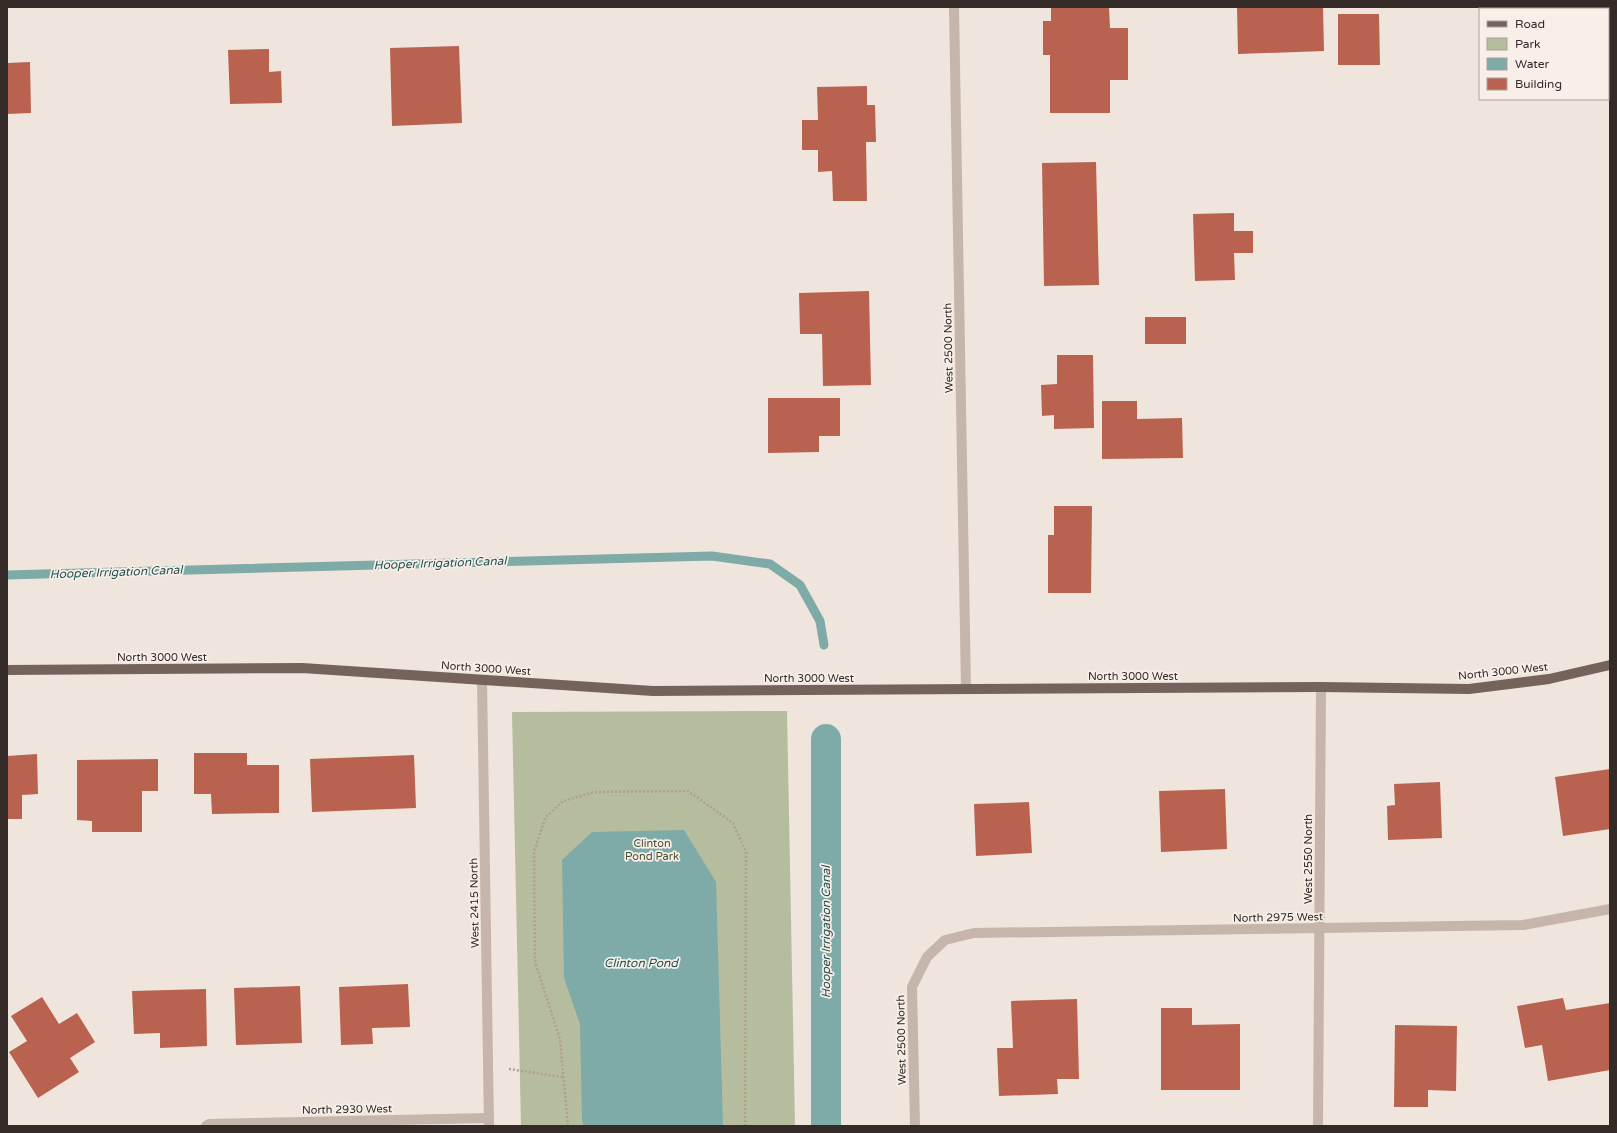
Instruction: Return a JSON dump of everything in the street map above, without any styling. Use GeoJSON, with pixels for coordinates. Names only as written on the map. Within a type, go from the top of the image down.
{"type":"FeatureCollection","features":[{"type":"Feature","properties":{"kind":"main road","name":"North 3000 West"},"geometry":{"type":"LineString","coordinates":[[7,670],[302,668],[653,691],[1321,687],[1469,689],[1549,679],[1610,665]]}},
{"type":"Feature","properties":{"kind":"street","name":"West 2500 North"},"geometry":{"type":"LineString","coordinates":[[954,7],[966,689]]}},
{"type":"Feature","properties":{"kind":"street","name":"West 2415 North"},"geometry":{"type":"LineString","coordinates":[[482,680],[489,1122]]}},
{"type":"Feature","properties":{"kind":"street","name":"West 2550 North"},"geometry":{"type":"LineString","coordinates":[[1318,1126],[1321,687]]}},
{"type":"Feature","properties":{"kind":"street","name":"North 2975 West"},"geometry":{"type":"LineString","coordinates":[[945,940],[974,933],[1523,925],[1610,909]]}},
{"type":"Feature","properties":{"kind":"street","name":"West 2500 North"},"geometry":{"type":"LineString","coordinates":[[915,1126],[912,987],[927,957],[945,940]]}},
{"type":"Feature","properties":{"kind":"street","name":"North 2930 West"},"geometry":{"type":"LineString","coordinates":[[206,1126],[209,1124],[489,1122]]}},
{"type":"Feature","properties":{"kind":"path"},"geometry":{"type":"LineString","coordinates":[[568,1126],[560,1039],[535,962],[534,852],[545,818],[563,801],[595,792],[688,791],[732,823],[746,852],[745,1126]]}},
{"type":"Feature","properties":{"kind":"path"},"geometry":{"type":"LineString","coordinates":[[488,1065],[563,1077]]}},
{"type":"Feature","properties":{"kind":"green space","name":"Clinton Pond Park"},"geometry":{"type":"Polygon","coordinates":[[[787,711],[795,1126],[521,1126],[512,712],[787,711]]]}},
{"type":"Feature","properties":{"kind":"water","name":"Clinton Pond"},"geometry":{"type":"Polygon","coordinates":[[[684,830],[716,882],[723,1126],[584,1126],[582,1120],[580,1024],[564,978],[562,860],[592,832],[684,830]]]}},
{"type":"Feature","properties":{"kind":"building"},"geometry":{"type":"Polygon","coordinates":[[[1051,7],[1109,7],[1110,28],[1128,28],[1128,80],[1110,80],[1110,113],[1050,113],[1050,55],[1043,55],[1043,21],[1051,21],[1051,7]]]}},
{"type":"Feature","properties":{"kind":"building"},"geometry":{"type":"Polygon","coordinates":[[[1237,7],[1323,7],[1324,51],[1238,54],[1237,7]]]}},
{"type":"Feature","properties":{"kind":"building"},"geometry":{"type":"Polygon","coordinates":[[[1338,14],[1379,14],[1380,65],[1338,65],[1338,14]]]}},
{"type":"Feature","properties":{"kind":"building"},"geometry":{"type":"Polygon","coordinates":[[[459,46],[462,123],[392,126],[390,48],[459,46]]]}},
{"type":"Feature","properties":{"kind":"building"},"geometry":{"type":"Polygon","coordinates":[[[269,49],[269,72],[281,71],[282,103],[230,104],[228,50],[269,49]]]}},
{"type":"Feature","properties":{"kind":"building"},"geometry":{"type":"Polygon","coordinates":[[[30,62],[31,113],[7,114],[7,63],[30,62]]]}},
{"type":"Feature","properties":{"kind":"building"},"geometry":{"type":"Polygon","coordinates":[[[867,86],[867,105],[875,105],[876,142],[866,142],[867,201],[833,201],[832,171],[818,172],[818,150],[802,150],[802,120],[818,120],[817,87],[867,86]]]}},
{"type":"Feature","properties":{"kind":"building"},"geometry":{"type":"Polygon","coordinates":[[[1096,162],[1099,285],[1044,286],[1042,163],[1096,162]]]}},
{"type":"Feature","properties":{"kind":"building"},"geometry":{"type":"Polygon","coordinates":[[[1234,213],[1234,231],[1253,231],[1253,253],[1234,253],[1235,280],[1195,281],[1193,214],[1234,213]]]}},
{"type":"Feature","properties":{"kind":"building"},"geometry":{"type":"Polygon","coordinates":[[[869,291],[871,385],[823,386],[822,334],[800,334],[799,293],[869,291]]]}},
{"type":"Feature","properties":{"kind":"building"},"geometry":{"type":"Polygon","coordinates":[[[1145,317],[1186,317],[1186,344],[1145,344],[1145,317]]]}},
{"type":"Feature","properties":{"kind":"building"},"geometry":{"type":"Polygon","coordinates":[[[1057,355],[1093,355],[1094,428],[1054,429],[1054,415],[1042,416],[1041,385],[1057,384],[1057,355]]]}},
{"type":"Feature","properties":{"kind":"building"},"geometry":{"type":"Polygon","coordinates":[[[768,398],[840,398],[840,436],[819,436],[819,452],[768,453],[768,398]]]}},
{"type":"Feature","properties":{"kind":"building"},"geometry":{"type":"Polygon","coordinates":[[[1102,401],[1137,401],[1137,419],[1182,418],[1183,458],[1102,459],[1102,401]]]}},
{"type":"Feature","properties":{"kind":"building"},"geometry":{"type":"Polygon","coordinates":[[[1054,506],[1092,506],[1091,593],[1048,593],[1048,535],[1054,535],[1054,506]]]}},
{"type":"Feature","properties":{"kind":"building"},"geometry":{"type":"Polygon","coordinates":[[[194,753],[247,753],[247,765],[279,765],[279,813],[212,814],[211,794],[194,794],[194,753]]]}},
{"type":"Feature","properties":{"kind":"building"},"geometry":{"type":"Polygon","coordinates":[[[37,754],[38,794],[22,795],[22,819],[7,819],[7,756],[37,754]]]}},
{"type":"Feature","properties":{"kind":"building"},"geometry":{"type":"Polygon","coordinates":[[[414,755],[416,808],[312,812],[310,759],[414,755]]]}},
{"type":"Feature","properties":{"kind":"building"},"geometry":{"type":"Polygon","coordinates":[[[158,759],[158,791],[142,791],[142,832],[92,832],[92,821],[77,820],[77,760],[158,759]]]}},
{"type":"Feature","properties":{"kind":"building"},"geometry":{"type":"Polygon","coordinates":[[[1610,769],[1610,829],[1563,836],[1555,777],[1610,769]]]}},
{"type":"Feature","properties":{"kind":"building"},"geometry":{"type":"Polygon","coordinates":[[[1440,782],[1442,838],[1388,840],[1387,806],[1395,805],[1394,784],[1440,782]]]}},
{"type":"Feature","properties":{"kind":"building"},"geometry":{"type":"Polygon","coordinates":[[[1225,789],[1227,849],[1161,852],[1159,791],[1225,789]]]}},
{"type":"Feature","properties":{"kind":"building"},"geometry":{"type":"Polygon","coordinates":[[[1029,802],[1032,853],[976,856],[974,804],[1029,802]]]}},
{"type":"Feature","properties":{"kind":"building"},"geometry":{"type":"Polygon","coordinates":[[[408,984],[410,1027],[372,1028],[373,1044],[341,1045],[339,987],[408,984]]]}},
{"type":"Feature","properties":{"kind":"building"},"geometry":{"type":"Polygon","coordinates":[[[300,986],[302,1043],[236,1045],[234,988],[300,986]]]}},
{"type":"Feature","properties":{"kind":"building"},"geometry":{"type":"Polygon","coordinates":[[[206,989],[207,1046],[160,1048],[160,1033],[134,1034],[132,991],[206,989]]]}},
{"type":"Feature","properties":{"kind":"building"},"geometry":{"type":"Polygon","coordinates":[[[42,997],[59,1024],[77,1013],[95,1042],[70,1058],[79,1072],[38,1098],[9,1052],[27,1041],[11,1016],[42,997]]]}},
{"type":"Feature","properties":{"kind":"building"},"geometry":{"type":"Polygon","coordinates":[[[1563,998],[1566,1010],[1610,1003],[1610,1070],[1548,1081],[1542,1045],[1525,1048],[1517,1006],[1563,998]]]}},
{"type":"Feature","properties":{"kind":"building"},"geometry":{"type":"Polygon","coordinates":[[[1077,999],[1079,1079],[1057,1079],[1058,1094],[999,1096],[997,1048],[1013,1048],[1011,1001],[1077,999]]]}},
{"type":"Feature","properties":{"kind":"building"},"geometry":{"type":"Polygon","coordinates":[[[1161,1008],[1192,1008],[1192,1025],[1240,1024],[1240,1090],[1161,1090],[1161,1008]]]}},
{"type":"Feature","properties":{"kind":"building"},"geometry":{"type":"Polygon","coordinates":[[[1395,1025],[1457,1026],[1456,1091],[1428,1090],[1428,1107],[1394,1107],[1395,1025]]]}},
{"type":"Feature","properties":{"kind":"waterway","name":"Hooper Irrigation Canal"},"geometry":{"type":"LineString","coordinates":[[7,575],[712,556],[770,564],[800,585],[820,621],[824,645]]}},
{"type":"Feature","properties":{"kind":"waterway","name":"Hooper Irrigation Canal"},"geometry":{"type":"LineString","coordinates":[[826,739],[826,1126]]}}]}
